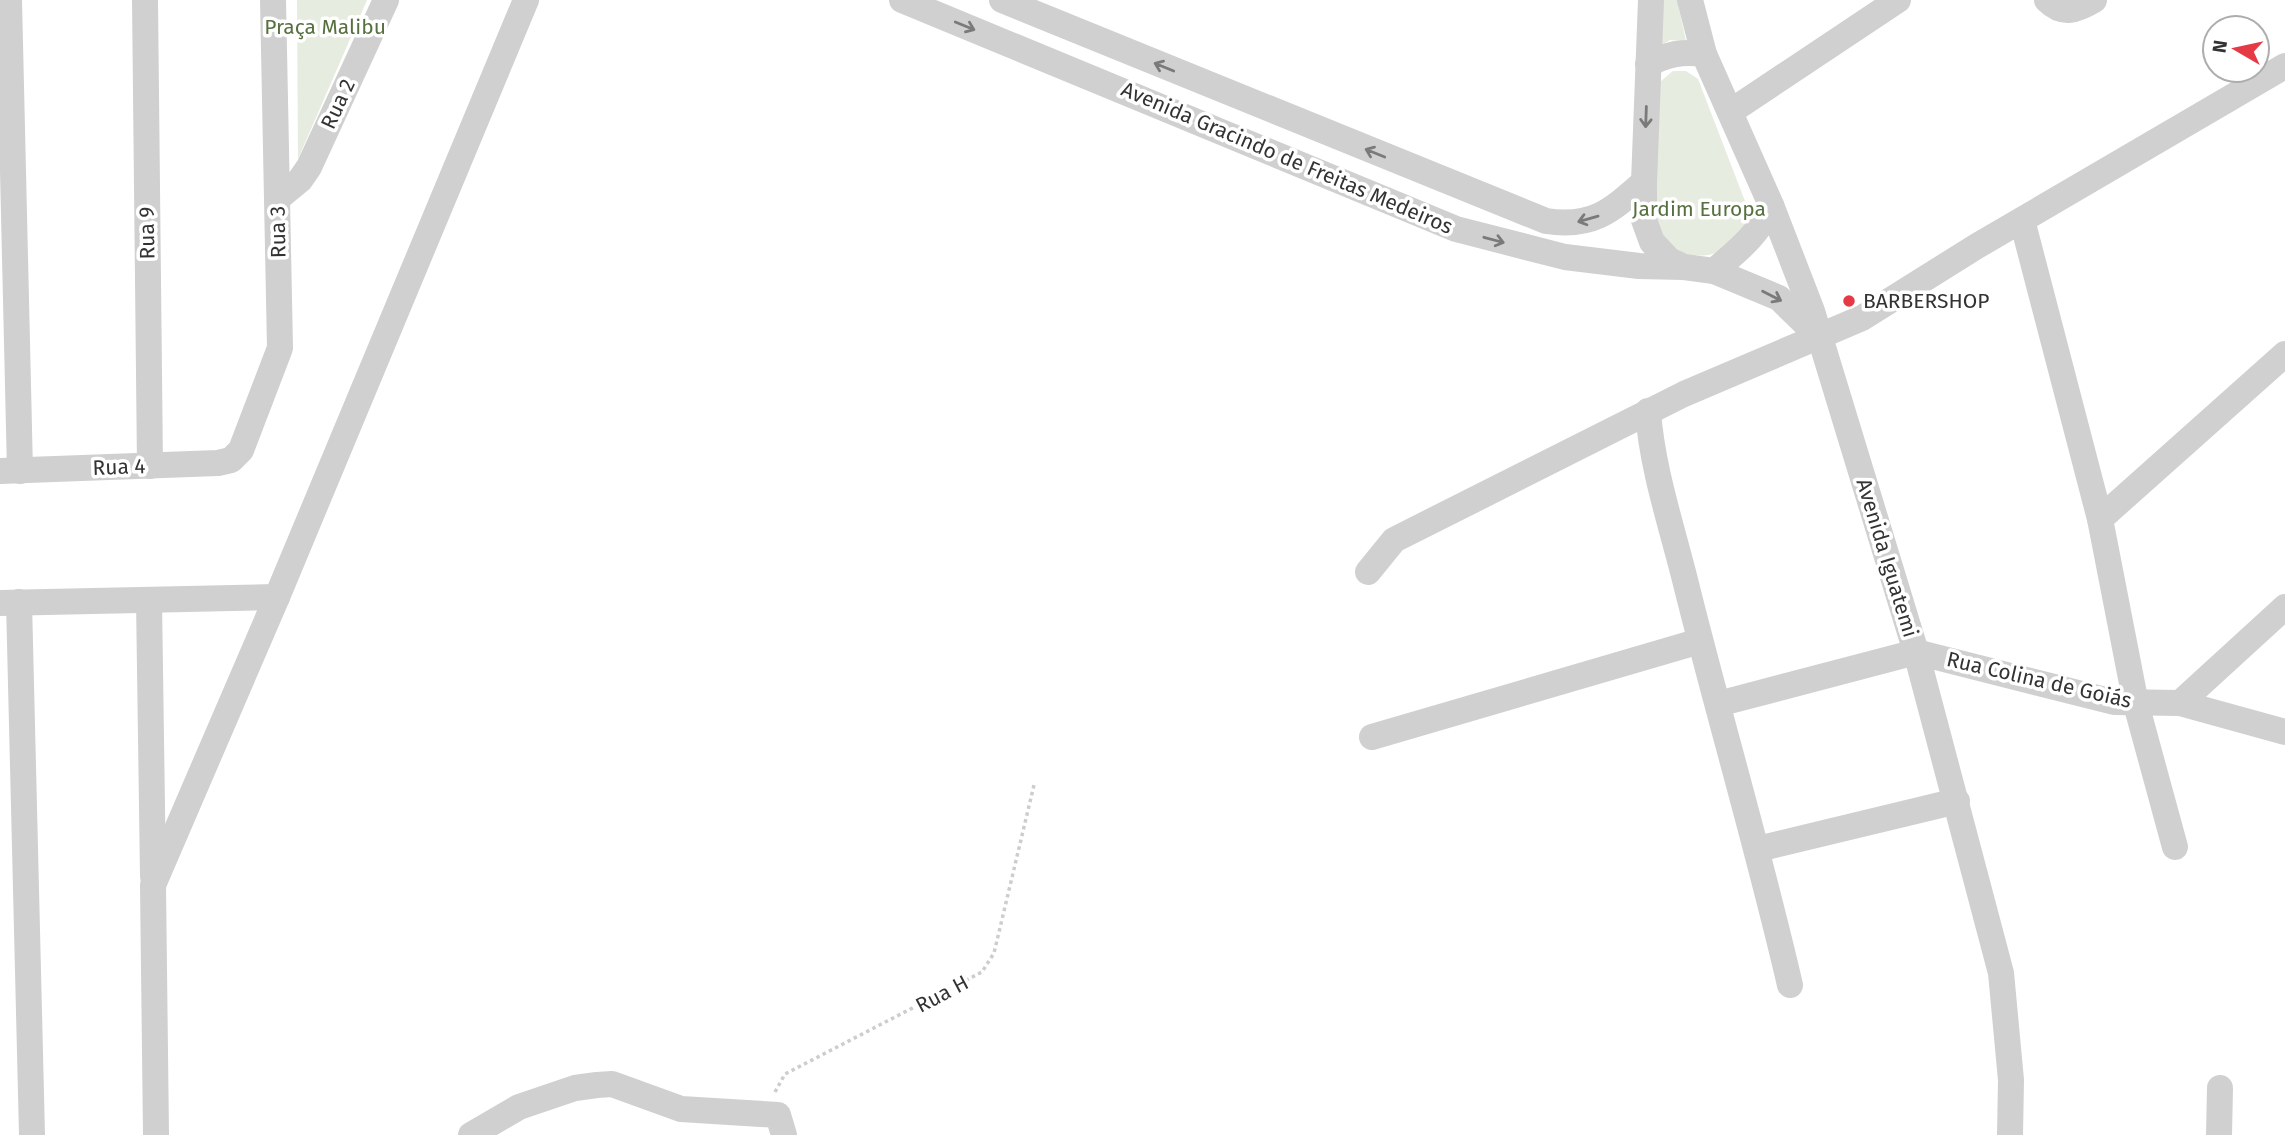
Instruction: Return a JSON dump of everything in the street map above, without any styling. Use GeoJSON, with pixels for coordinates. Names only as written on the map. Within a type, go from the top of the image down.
{"type":"FeatureCollection","features":[{"type":"Feature","properties":{"kind":"street"},"geometry":{"type":"LineString","coordinates":[[9,0],[10,471]]}},
{"type":"Feature","properties":{"kind":"street","name":"Rua 9"},"geometry":{"type":"LineString","coordinates":[[145,0],[150,466]]}},
{"type":"Feature","properties":{"kind":"street","name":"Rua 3"},"geometry":{"type":"LineString","coordinates":[[237,456],[245,444],[279,354],[273,0]]}},
{"type":"Feature","properties":{"kind":"street","name":"Rua 2"},"geometry":{"type":"LineString","coordinates":[[277,199],[300,180],[309,167],[386,0]]}},
{"type":"Feature","properties":{"kind":"street"},"geometry":{"type":"LineString","coordinates":[[153,885],[277,597],[526,0]]}},
{"type":"Feature","properties":{"kind":"street","name":"Avenida Gracindo de Freitas Medeiros"},"geometry":{"type":"LineString","coordinates":[[902,0],[1456,229],[1565,257],[1713,271],[1779,298],[1820,337]]}},
{"type":"Feature","properties":{"kind":"street","name":"Avenida Gracindo de Freitas Medeiros"},"geometry":{"type":"LineString","coordinates":[[1002,0],[1546,221],[1576,223],[1604,214],[1644,182]]}},
{"type":"Feature","properties":{"kind":"street"},"geometry":{"type":"LineString","coordinates":[[1651,0],[1644,220],[1652,242],[1669,260],[1684,267]]}},
{"type":"Feature","properties":{"kind":"street"},"geometry":{"type":"LineString","coordinates":[[1730,112],[1898,0]]}},
{"type":"Feature","properties":{"kind":"street"},"geometry":{"type":"LineString","coordinates":[[2047,0],[2056,9],[2066,11],[2094,0]]}},
{"type":"Feature","properties":{"kind":"street","name":"Avenida Iguatemi"},"geometry":{"type":"LineString","coordinates":[[1693,1],[1704,54],[1771,205],[1820,337],[1916,652],[2001,973],[2011,1080],[2004,1131]]}},
{"type":"Feature","properties":{"kind":"street"},"geometry":{"type":"LineString","coordinates":[[1648,64],[1667,54],[1687,51],[1704,54]]}},
{"type":"Feature","properties":{"kind":"street"},"geometry":{"type":"LineString","coordinates":[[1368,572],[1394,540],[1648,411],[1862,318],[2022,220],[2285,66]]}},
{"type":"Feature","properties":{"kind":"street"},"geometry":{"type":"LineString","coordinates":[[1713,271],[1753,238],[1763,225],[1771,205]]}},
{"type":"Feature","properties":{"kind":"street"},"geometry":{"type":"LineString","coordinates":[[2022,220],[2100,519],[2136,704],[2175,847]]}},
{"type":"Feature","properties":{"kind":"street"},"geometry":{"type":"LineString","coordinates":[[2100,519],[2285,354]]}},
{"type":"Feature","properties":{"kind":"street"},"geometry":{"type":"LineString","coordinates":[[1648,411],[1654,456],[1700,641],[1758,849],[1790,985]]}},
{"type":"Feature","properties":{"kind":"street","name":"Rua 4"},"geometry":{"type":"LineString","coordinates":[[10,471],[218,463],[237,456]]}},
{"type":"Feature","properties":{"kind":"street"},"geometry":{"type":"LineString","coordinates":[[33,1135],[10,603],[277,597]]}},
{"type":"Feature","properties":{"kind":"street"},"geometry":{"type":"LineString","coordinates":[[149,600],[156,1135]]}},
{"type":"Feature","properties":{"kind":"street"},"geometry":{"type":"LineString","coordinates":[[2180,703],[2285,607]]}},
{"type":"Feature","properties":{"kind":"street"},"geometry":{"type":"LineString","coordinates":[[1372,737],[1700,641]]}},
{"type":"Feature","properties":{"kind":"street"},"geometry":{"type":"LineString","coordinates":[[1717,704],[1916,652]]}},
{"type":"Feature","properties":{"kind":"street","name":"Rua Colina de Goiás"},"geometry":{"type":"LineString","coordinates":[[1916,652],[2114,702],[2180,703],[2285,732]]}},
{"type":"Feature","properties":{"kind":"street"},"geometry":{"type":"LineString","coordinates":[[1758,849],[1957,801]]}},
{"type":"Feature","properties":{"kind":"street"},"geometry":{"type":"LineString","coordinates":[[471,1135],[519,1107],[575,1088],[597,1084],[625,1088],[681,1108],[781,1125]]}},
{"type":"Feature","properties":{"kind":"street"},"geometry":{"type":"LineString","coordinates":[[2219,1135],[2220,1088]]}},
{"type":"Feature","properties":{"kind":"path","name":"Rua H"},"geometry":{"type":"LineString","coordinates":[[781,1125],[775,1087],[785,1074],[982,972],[994,953],[1034,785]]}},
{"type":"Feature","properties":{"kind":"green space","name":"Praça Malibu"},"geometry":{"type":"Polygon","coordinates":[[[297,0],[367,0],[298,159],[297,0]]]}},
{"type":"Feature","properties":{"kind":"green space"},"geometry":{"type":"Polygon","coordinates":[[[1659,0],[1677,0],[1686,41],[1670,40],[1658,47],[1659,0]]]}},
{"type":"Feature","properties":{"kind":"green space","name":"Jardim Europa"},"geometry":{"type":"Polygon","coordinates":[[[1673,71],[1686,71],[1698,79],[1748,209],[1740,234],[1724,250],[1714,254],[1702,256],[1676,252],[1653,222],[1660,82],[1673,71]]]}},
{"type":"Feature","properties":{"kind":"place","name":"BARBERSHOP"},"geometry":{"type":"Point","coordinates":[1849,301]}}]}
